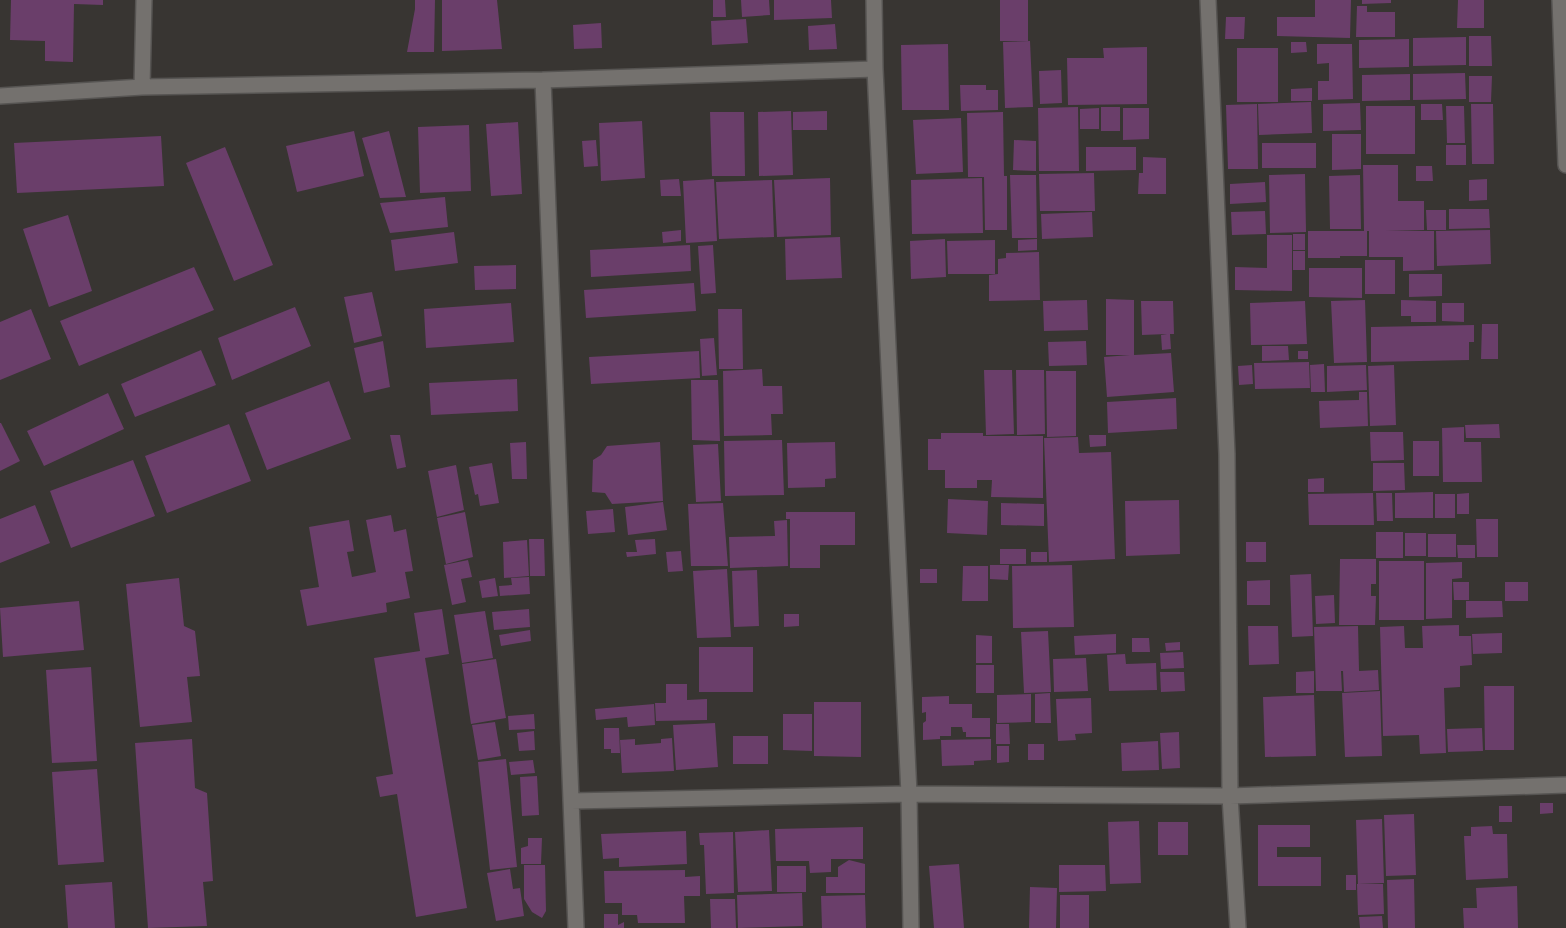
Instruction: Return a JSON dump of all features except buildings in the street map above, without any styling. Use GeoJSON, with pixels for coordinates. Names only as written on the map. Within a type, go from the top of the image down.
{"type":"FeatureCollection","features":[{"type":"Feature","properties":{"kind":"street"},"geometry":{"type":"LineString","coordinates":[[142,87],[144,0]]}},
{"type":"Feature","properties":{"kind":"street"},"geometry":{"type":"LineString","coordinates":[[874,0],[874,69],[909,794],[911,928]]}},
{"type":"Feature","properties":{"kind":"street"},"geometry":{"type":"LineString","coordinates":[[1208,0],[1227,454],[1230,796],[1238,928]]}},
{"type":"Feature","properties":{"kind":"street"},"geometry":{"type":"LineString","coordinates":[[1560,0],[1566,165]]}},
{"type":"Feature","properties":{"kind":"street"},"geometry":{"type":"LineString","coordinates":[[0,96],[142,87],[543,80],[874,69]]}},
{"type":"Feature","properties":{"kind":"street"},"geometry":{"type":"LineString","coordinates":[[543,80],[576,928]]}},
{"type":"Feature","properties":{"kind":"street"},"geometry":{"type":"LineString","coordinates":[[571,801],[909,794],[1230,796],[1566,785]]}}]}
